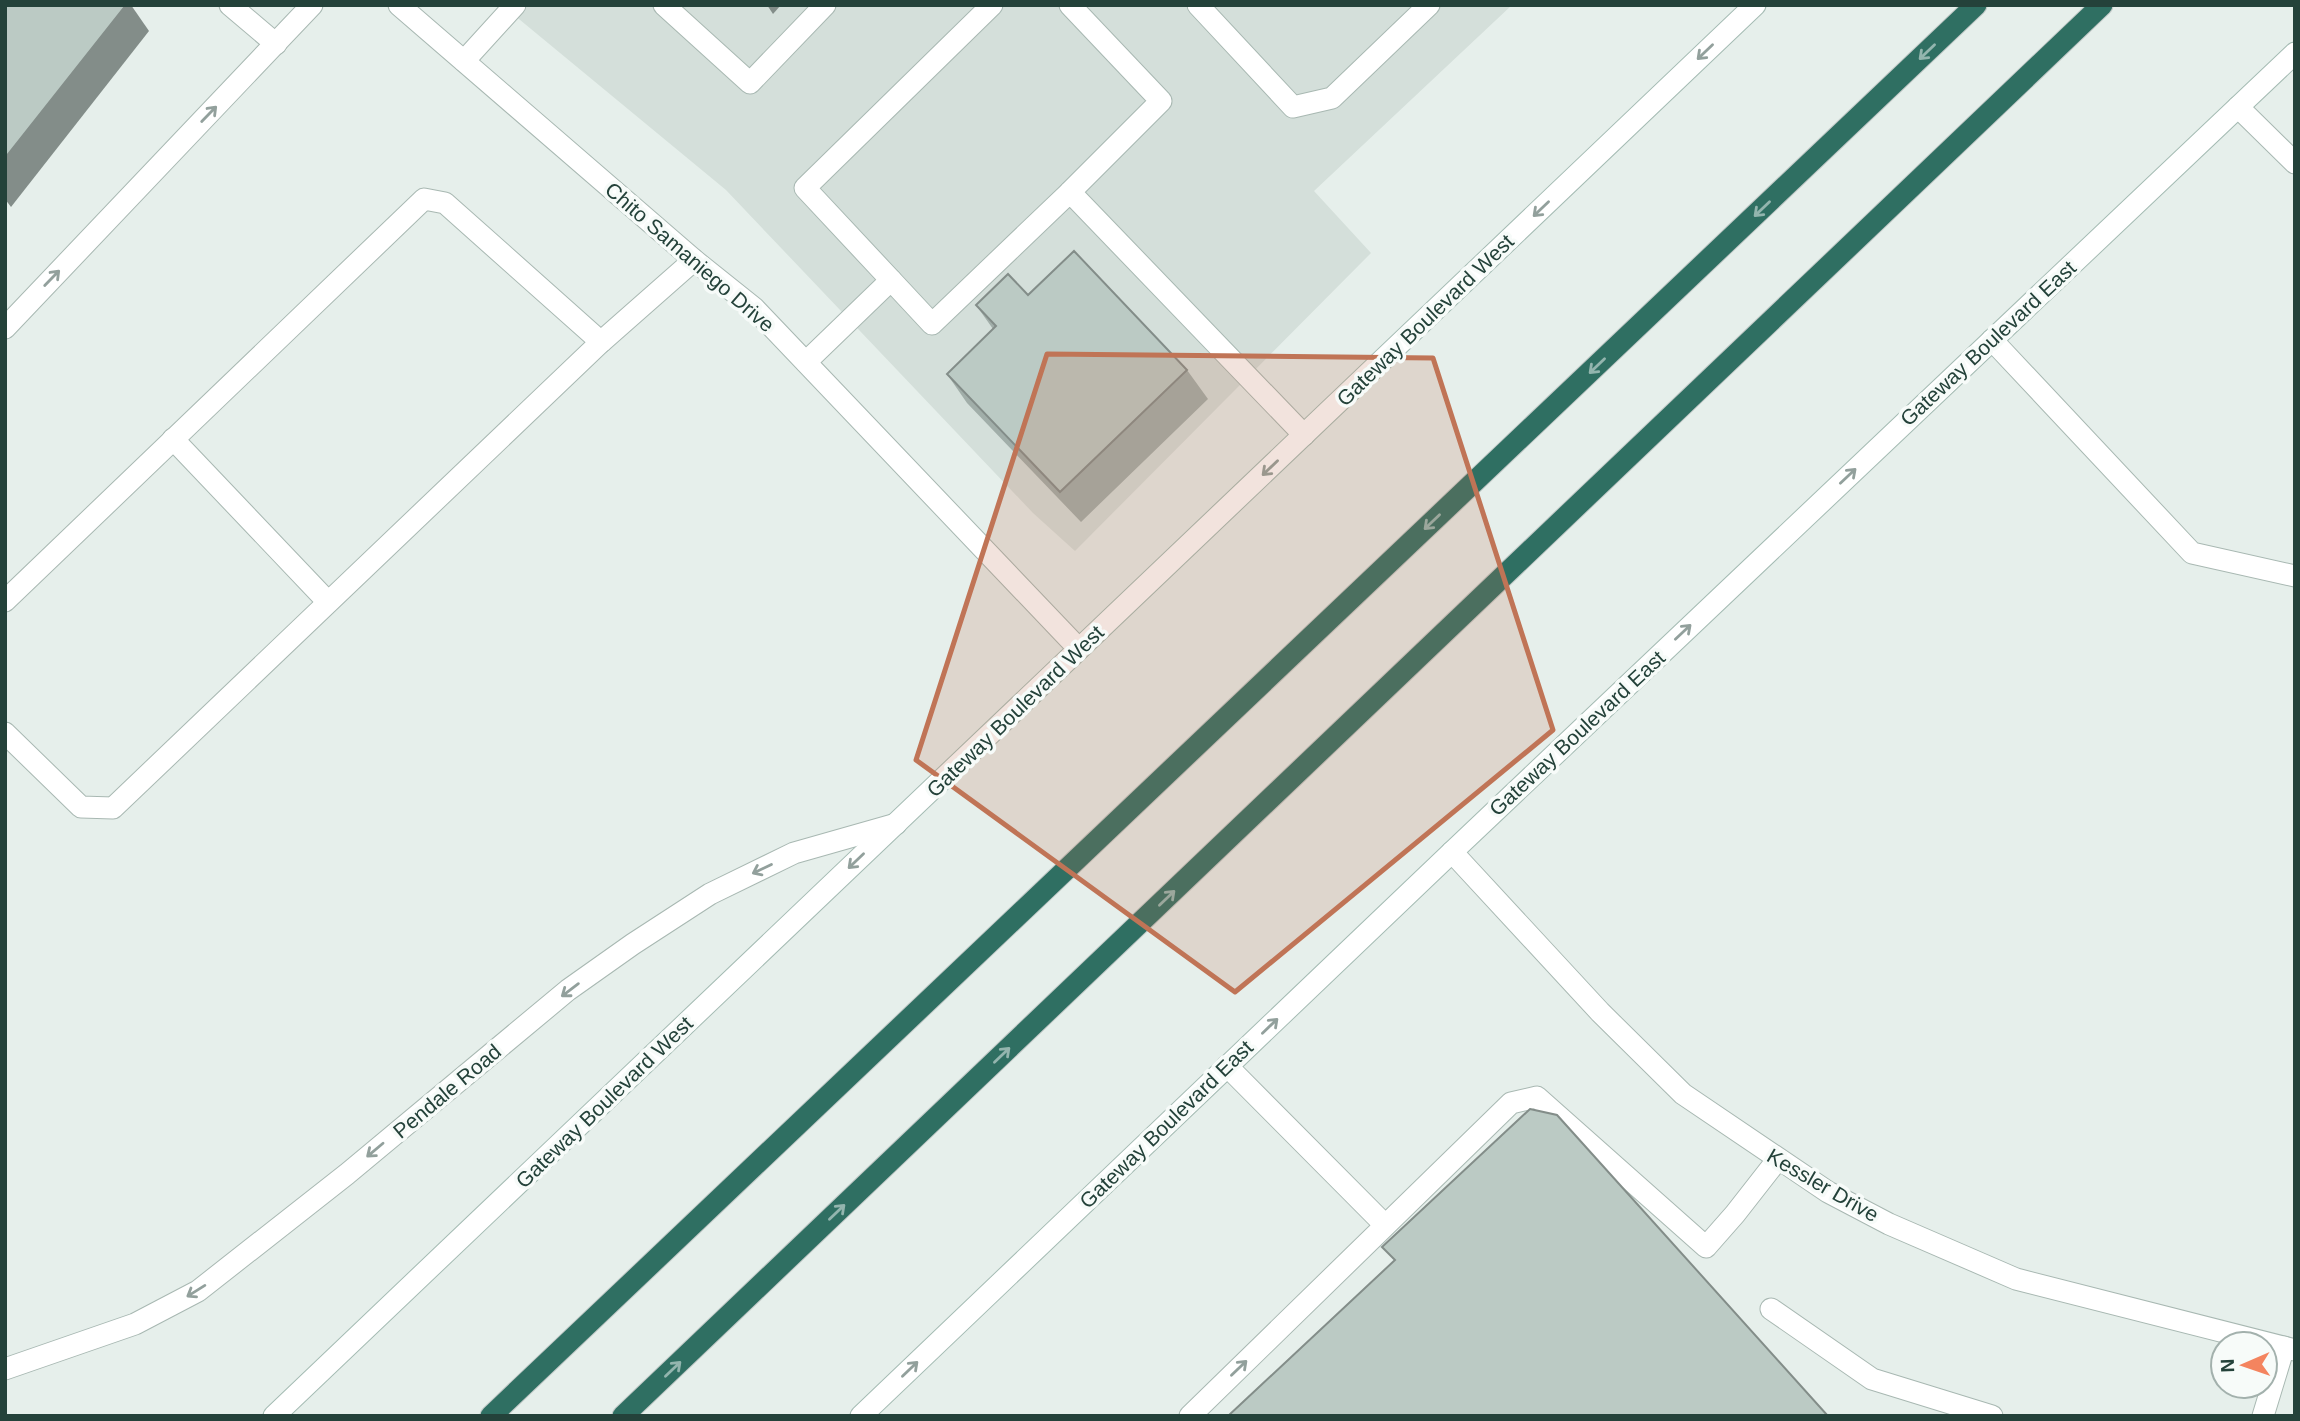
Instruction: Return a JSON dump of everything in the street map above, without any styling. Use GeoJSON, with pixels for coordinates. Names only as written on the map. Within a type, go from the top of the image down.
{"type":"FeatureCollection","features":[{"type":"Feature","properties":{"kind":"highway"},"geometry":{"type":"LineString","coordinates":[[491,1416],[1976,5]]}},
{"type":"Feature","properties":{"kind":"highway"},"geometry":{"type":"LineString","coordinates":[[624,1416],[2102,5]]}},
{"type":"Feature","properties":{"kind":"highway"},"geometry":{"type":"LineString","coordinates":[[2034,71],[2120,5]]}},
{"type":"Feature","properties":{"kind":"main road"},"geometry":{"type":"LineString","coordinates":[[230,5],[276,44]]}},
{"type":"Feature","properties":{"kind":"main road"},"geometry":{"type":"LineString","coordinates":[[5,328],[312,5]]}},
{"type":"Feature","properties":{"kind":"main road","name":"Chito Samaniego Drive"},"geometry":{"type":"LineString","coordinates":[[399,5],[754,308],[1079,649]]}},
{"type":"Feature","properties":{"kind":"main road"},"geometry":{"type":"LineString","coordinates":[[464,61],[515,5]]}},
{"type":"Feature","properties":{"kind":"main road"},"geometry":{"type":"LineString","coordinates":[[664,5],[750,83],[825,5]]}},
{"type":"Feature","properties":{"kind":"main road"},"geometry":{"type":"LineString","coordinates":[[992,5],[804,188],[932,324],[1161,102],[1070,5]]}},
{"type":"Feature","properties":{"kind":"main road"},"geometry":{"type":"LineString","coordinates":[[1198,5],[1293,107],[1332,98],[1429,5]]}},
{"type":"Feature","properties":{"kind":"main road","name":"Gateway Boulevard West"},"geometry":{"type":"LineString","coordinates":[[274,1416],[1755,5]]}},
{"type":"Feature","properties":{"kind":"main road","name":"Gateway Boulevard East"},"geometry":{"type":"LineString","coordinates":[[861,1416],[2295,53]]}},
{"type":"Feature","properties":{"kind":"main road"},"geometry":{"type":"LineString","coordinates":[[2238,107],[2295,163]]}},
{"type":"Feature","properties":{"kind":"main road"},"geometry":{"type":"LineString","coordinates":[[1070,192],[1304,435]]}},
{"type":"Feature","properties":{"kind":"main road"},"geometry":{"type":"LineString","coordinates":[[5,601],[424,199],[445,203],[601,342]]}},
{"type":"Feature","properties":{"kind":"main road"},"geometry":{"type":"LineString","coordinates":[[5,733],[81,807],[113,808],[601,342],[695,260]]}},
{"type":"Feature","properties":{"kind":"main road"},"geometry":{"type":"LineString","coordinates":[[806,362],[891,280]]}},
{"type":"Feature","properties":{"kind":"main road"},"geometry":{"type":"LineString","coordinates":[[1992,340],[2192,553],[2295,576]]}},
{"type":"Feature","properties":{"kind":"main road"},"geometry":{"type":"LineString","coordinates":[[173,439],[328,602]]}},
{"type":"Feature","properties":{"kind":"main road","name":"Pendale Road"},"geometry":{"type":"LineString","coordinates":[[5,1369],[135,1324],[198,1291],[347,1174],[568,990],[710,894],[794,853],[896,824]]}},
{"type":"Feature","properties":{"kind":"main road","name":"Kessler Drive"},"geometry":{"type":"LineString","coordinates":[[1452,852],[1600,1012],[1683,1094],[1828,1192],[1889,1224],[2015,1279],[2289,1349]]}},
{"type":"Feature","properties":{"kind":"main road"},"geometry":{"type":"LineString","coordinates":[[1227,1066],[1385,1225]]}},
{"type":"Feature","properties":{"kind":"main road"},"geometry":{"type":"LineString","coordinates":[[1190,1416],[1511,1103],[1537,1097],[1706,1247],[1778,1159]]}},
{"type":"Feature","properties":{"kind":"main road"},"geometry":{"type":"LineString","coordinates":[[1771,1309],[1872,1379],[1992,1416]]}},
{"type":"Feature","properties":{"kind":"main road"},"geometry":{"type":"LineString","coordinates":[[2263,1416],[2289,1349]]}},
{"type":"Feature","properties":{"kind":"highlighted area"},"geometry":{"type":"Polygon","coordinates":[[[1047,354],[1433,358],[1553,730],[1235,992],[916,760],[1047,354]]]}},
{"type":"Feature","properties":{"kind":"shaded area"},"geometry":{"type":"Polygon","coordinates":[[[502,5],[1512,5],[1314,191],[1371,253],[1075,551],[1033,513],[726,190],[502,5]]]}},
{"type":"Feature","properties":{"kind":"building"},"geometry":{"type":"Polygon","coordinates":[[[5,5],[126,5],[5,158],[5,5]]]}},
{"type":"Feature","properties":{"kind":"building"},"geometry":{"type":"Polygon","coordinates":[[[1074,251],[1187,370],[1060,492],[947,374],[996,326],[976,305],[1008,274],[1028,295],[1074,251]]]}},
{"type":"Feature","properties":{"kind":"building"},"geometry":{"type":"Polygon","coordinates":[[[1530,1109],[1557,1115],[1828,1416],[1228,1416],[1395,1260],[1382,1247],[1530,1109]]]}}]}
